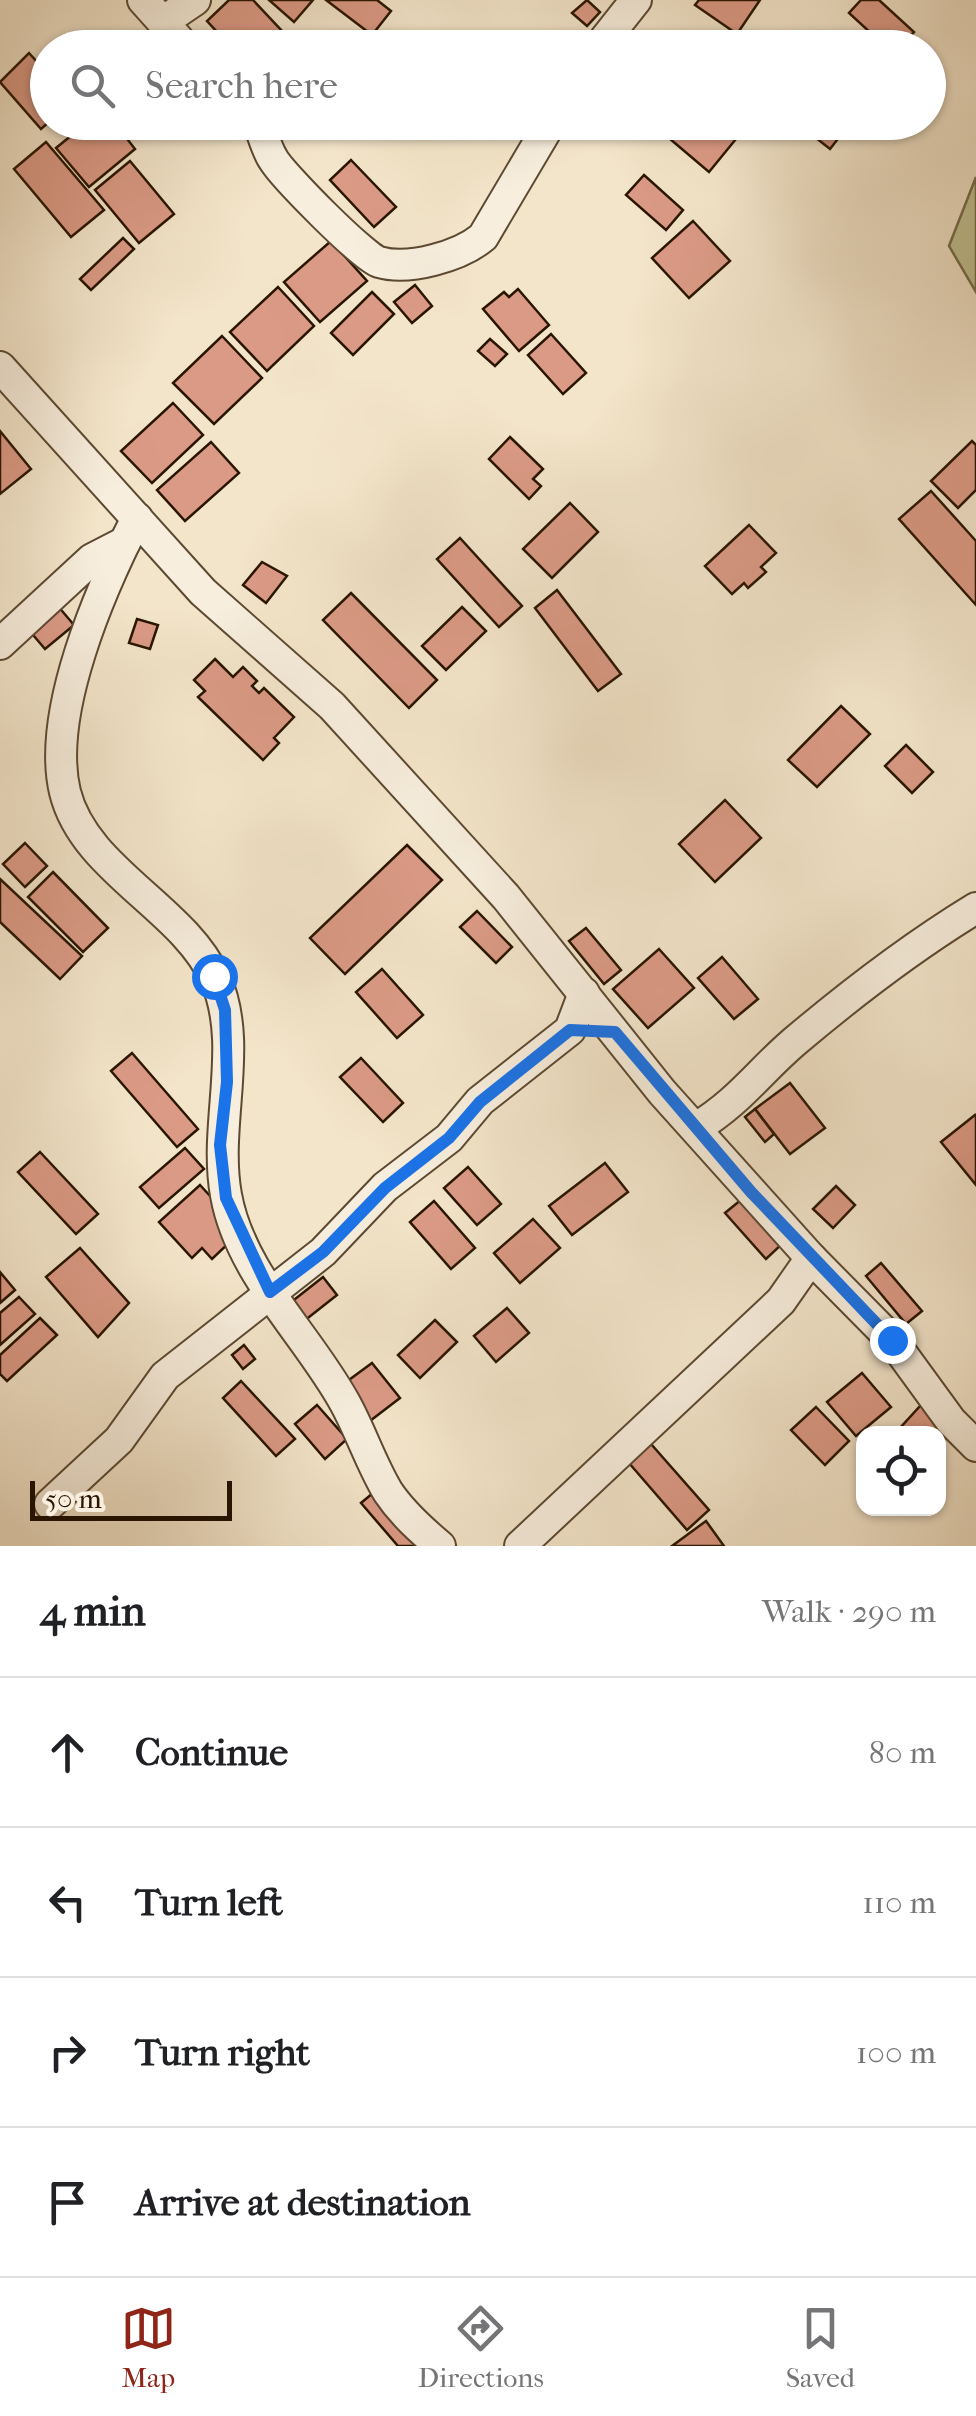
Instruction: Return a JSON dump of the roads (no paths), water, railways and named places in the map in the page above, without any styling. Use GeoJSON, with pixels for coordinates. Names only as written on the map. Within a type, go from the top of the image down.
{"type":"FeatureCollection","features":[{"type":"Feature","properties":{"kind":"street"},"geometry":{"type":"LineString","coordinates":[[171,30],[154,10],[195,0]]}},
{"type":"Feature","properties":{"kind":"street"},"geometry":{"type":"LineString","coordinates":[[612,30],[636,0]]}},
{"type":"Feature","properties":{"kind":"street"},"geometry":{"type":"LineString","coordinates":[[265,140],[273,160],[303,194],[372,259],[390,264],[468,249],[483,238],[540,140]]}},
{"type":"Feature","properties":{"kind":"street"},"geometry":{"type":"LineString","coordinates":[[0,367],[131,530],[332,706],[506,897],[696,1128],[811,1258],[892,1340],[951,1421],[976,1446]]}},
{"type":"Feature","properties":{"kind":"street"},"geometry":{"type":"LineString","coordinates":[[0,644],[131,530]]}},
{"type":"Feature","properties":{"kind":"street"},"geometry":{"type":"LineString","coordinates":[[131,530],[73,677],[62,740],[65,793],[90,840],[126,883],[186,934],[214,976],[225,1010],[227,1082],[220,1145],[226,1198],[270,1292],[344,1402],[388,1492],[440,1546]]}},
{"type":"Feature","properties":{"kind":"street"},"geometry":{"type":"LineString","coordinates":[[696,1128],[732,1106],[792,1044],[922,942],[976,908]]}},
{"type":"Feature","properties":{"kind":"street"},"geometry":{"type":"LineString","coordinates":[[50,1504],[119,1440],[165,1376],[323,1252],[385,1188],[449,1138],[491,1092],[570,1030],[584,992]]}},
{"type":"Feature","properties":{"kind":"street"},"geometry":{"type":"LineString","coordinates":[[570,1030],[615,1032]]}},
{"type":"Feature","properties":{"kind":"street"},"geometry":{"type":"LineString","coordinates":[[520,1546],[781,1301],[811,1258]]}}]}
